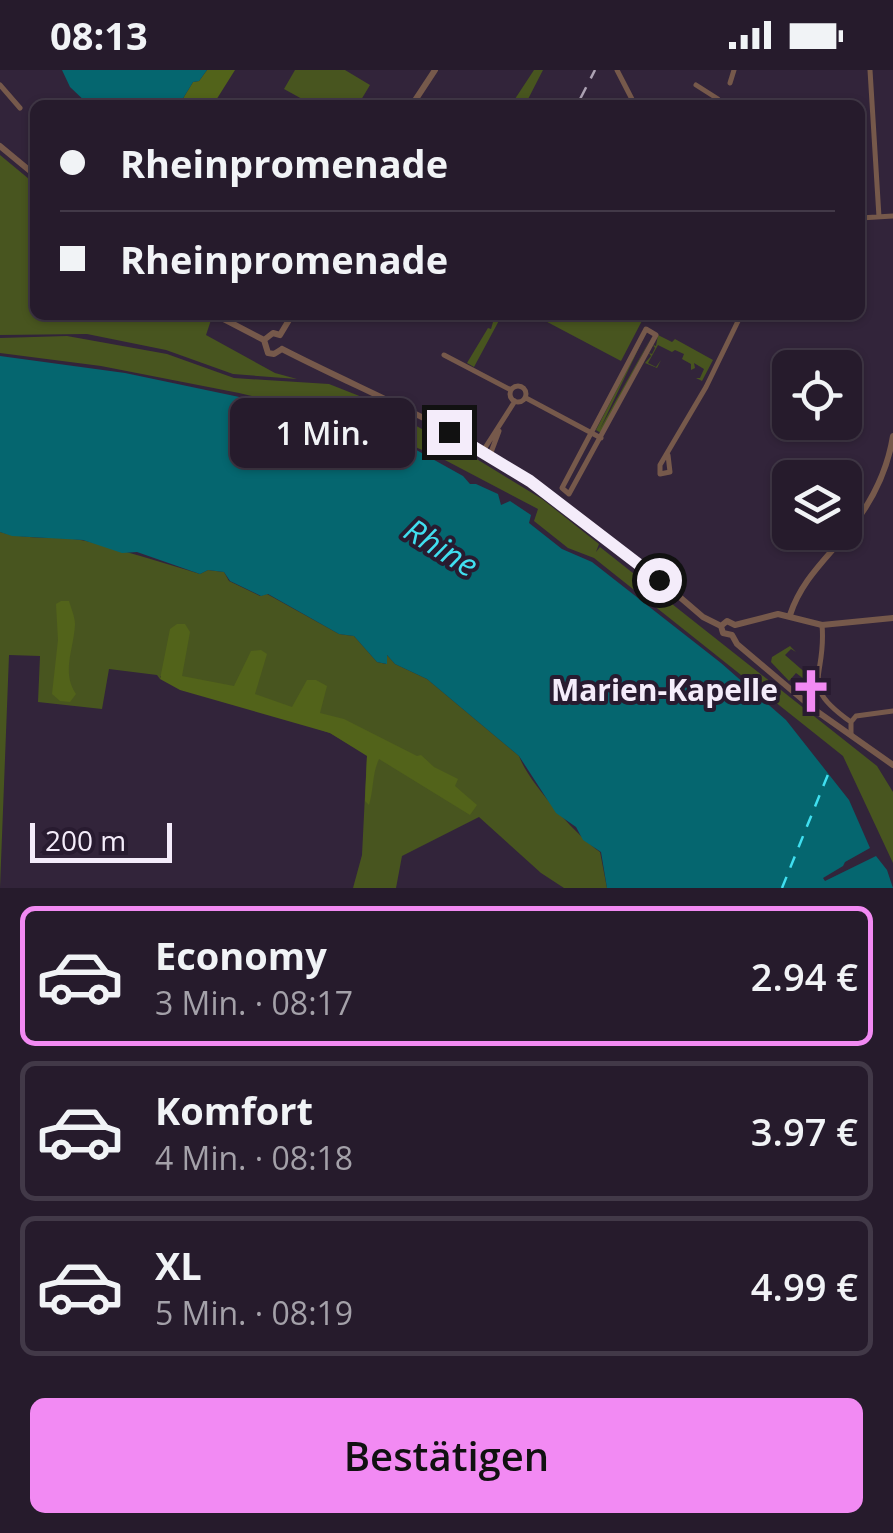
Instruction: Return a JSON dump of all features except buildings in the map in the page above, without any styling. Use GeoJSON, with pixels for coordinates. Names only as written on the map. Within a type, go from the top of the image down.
{"type":"FeatureCollection","features":[{"type":"Feature","properties":{"kind":"street"},"geometry":{"type":"LineString","coordinates":[[415,100],[435,70]]}},
{"type":"Feature","properties":{"kind":"street"},"geometry":{"type":"LineString","coordinates":[[617,70],[632,100]]}},
{"type":"Feature","properties":{"kind":"street"},"geometry":{"type":"LineString","coordinates":[[730,83],[734,70]]}},
{"type":"Feature","properties":{"kind":"street"},"geometry":{"type":"LineString","coordinates":[[870,70],[879,217]]}},
{"type":"Feature","properties":{"kind":"street"},"geometry":{"type":"LineString","coordinates":[[0,85],[20,108]]}},
{"type":"Feature","properties":{"kind":"street"},"geometry":{"type":"LineString","coordinates":[[696,85],[718,100]]}},
{"type":"Feature","properties":{"kind":"street"},"geometry":{"type":"LineString","coordinates":[[0,146],[30,171]]}},
{"type":"Feature","properties":{"kind":"street"},"geometry":{"type":"LineString","coordinates":[[865,218],[893,216]]}},
{"type":"Feature","properties":{"kind":"street"},"geometry":{"type":"LineString","coordinates":[[226,320],[264,340],[268,352],[282,350],[284,342],[280,336],[269,334],[264,340]]}},
{"type":"Feature","properties":{"kind":"street"},"geometry":{"type":"LineString","coordinates":[[280,336],[289,320]]}},
{"type":"Feature","properties":{"kind":"street"},"geometry":{"type":"LineString","coordinates":[[668,455],[738,320]]}},
{"type":"Feature","properties":{"kind":"street"},"geometry":{"type":"LineString","coordinates":[[648,328],[656,334],[601,438],[569,494],[562,488],[648,328]]}},
{"type":"Feature","properties":{"kind":"street"},"geometry":{"type":"LineString","coordinates":[[282,350],[486,453],[599,532],[704,617],[721,626]]}},
{"type":"Feature","properties":{"kind":"street"},"geometry":{"type":"LineString","coordinates":[[444,354],[511,390],[522,387],[526,398]]}},
{"type":"Feature","properties":{"kind":"street"},"geometry":{"type":"LineString","coordinates":[[486,453],[514,401],[511,390]]}},
{"type":"Feature","properties":{"kind":"street"},"geometry":{"type":"LineString","coordinates":[[514,401],[526,398],[601,438]]}},
{"type":"Feature","properties":{"kind":"street"},"geometry":{"type":"LineString","coordinates":[[790,615],[808,578],[869,504],[884,473],[893,436]]}},
{"type":"Feature","properties":{"kind":"street"},"geometry":{"type":"LineString","coordinates":[[721,626],[729,621],[735,625],[778,614],[822,625],[893,618]]}},
{"type":"Feature","properties":{"kind":"street"},"geometry":{"type":"LineString","coordinates":[[735,625],[732,635],[737,644],[850,736],[893,765]]}},
{"type":"Feature","properties":{"kind":"street"},"geometry":{"type":"LineString","coordinates":[[822,625],[824,651],[817,680],[821,696],[851,722]]}},
{"type":"Feature","properties":{"kind":"street"},"geometry":{"type":"LineString","coordinates":[[721,626],[722,634],[732,635]]}},
{"type":"Feature","properties":{"kind":"street"},"geometry":{"type":"LineString","coordinates":[[850,736],[851,722],[856,716],[893,711]]}},
{"type":"Feature","properties":{"kind":"shaded area"},"geometry":{"type":"Polygon","coordinates":[[[295,70],[345,70],[370,85],[361,100],[304,100],[284,89],[295,70]]]}},
{"type":"Feature","properties":{"kind":"shaded area"},"geometry":{"type":"Polygon","coordinates":[[[534,70],[543,70],[528,100],[514,100],[534,70]]]}},
{"type":"Feature","properties":{"kind":"shaded area"},"geometry":{"type":"Polygon","coordinates":[[[0,155],[30,180],[30,320],[211,320],[206,335],[275,373],[297,379],[233,374],[166,350],[87,334],[0,335],[0,155]]]}},
{"type":"Feature","properties":{"kind":"shaded area"},"geometry":{"type":"Polygon","coordinates":[[[494,320],[499,320],[474,367],[467,363],[488,328],[491,329],[494,320]]]}},
{"type":"Feature","properties":{"kind":"shaded area"},"geometry":{"type":"Polygon","coordinates":[[[543,320],[642,320],[621,361],[543,320]]]}},
{"type":"Feature","properties":{"kind":"shaded area"},"geometry":{"type":"Polygon","coordinates":[[[646,333],[600,429],[652,336],[601,433],[596,430],[646,333]]]}},
{"type":"Feature","properties":{"kind":"shaded area"},"geometry":{"type":"Polygon","coordinates":[[[658,335],[672,342],[675,339],[713,360],[702,381],[696,378],[704,369],[694,363],[691,370],[691,364],[682,359],[684,354],[675,350],[658,345],[648,363],[656,367],[661,360],[657,368],[645,363],[658,335]]]}},
{"type":"Feature","properties":{"kind":"shaded area"},"geometry":{"type":"Polygon","coordinates":[[[67,336],[167,354],[234,378],[329,384],[367,399],[542,499],[599,544],[596,552],[600,547],[877,766],[893,792],[893,863],[843,756],[594,558],[568,548],[534,521],[538,509],[443,459],[355,421],[101,366],[0,353],[0,338],[67,336]]]}},
{"type":"Feature","properties":{"kind":"shaded area"},"geometry":{"type":"Polygon","coordinates":[[[0,532],[86,541],[200,574],[208,570],[224,572],[229,581],[260,596],[267,594],[339,634],[354,636],[377,662],[386,664],[386,654],[395,664],[427,679],[519,756],[555,808],[600,852],[607,888],[564,888],[541,873],[479,817],[402,856],[396,888],[353,888],[362,855],[367,755],[330,733],[157,675],[109,669],[102,709],[38,702],[40,656],[9,655],[0,888],[0,532]]]}},
{"type":"Feature","properties":{"kind":"shaded area"},"geometry":{"type":"Polygon","coordinates":[[[790,646],[796,652],[791,649],[785,655],[808,675],[804,679],[796,673],[789,681],[771,662],[772,657],[790,646]]]}},
{"type":"Feature","properties":{"kind":"green space"},"geometry":{"type":"Polygon","coordinates":[[[207,70],[235,70],[216,100],[182,100],[193,82],[199,81],[207,70]]]}},
{"type":"Feature","properties":{"kind":"green space"},"geometry":{"type":"Polygon","coordinates":[[[69,601],[75,621],[69,677],[76,694],[70,702],[60,701],[52,694],[58,640],[56,604],[69,601]]]}},
{"type":"Feature","properties":{"kind":"green space"},"geometry":{"type":"Polygon","coordinates":[[[185,624],[190,632],[182,676],[234,686],[251,651],[261,650],[267,654],[255,694],[292,707],[307,680],[316,680],[327,686],[320,713],[344,719],[421,755],[458,779],[455,786],[477,805],[470,815],[379,759],[369,805],[365,801],[367,756],[330,733],[180,690],[160,679],[170,629],[185,624]]]}},
{"type":"Feature","properties":{"kind":"water"},"geometry":{"type":"Polygon","coordinates":[[[62,70],[207,70],[199,81],[193,82],[182,100],[84,100],[70,87],[62,70]]]}},
{"type":"Feature","properties":{"kind":"water","name":"Rhine"},"geometry":{"type":"Polygon","coordinates":[[[0,356],[125,373],[330,416],[411,447],[463,476],[470,484],[498,494],[501,505],[510,501],[531,515],[529,523],[562,549],[592,562],[721,663],[786,720],[849,800],[870,848],[823,878],[825,881],[876,856],[887,870],[893,888],[607,888],[601,852],[556,813],[519,756],[427,679],[395,664],[387,655],[387,664],[377,662],[354,636],[339,634],[268,594],[261,596],[230,581],[224,572],[208,570],[200,574],[137,552],[122,553],[83,540],[0,532],[0,356]]]}},
{"type":"Feature","properties":{"kind":"ferry route"},"geometry":{"type":"LineString","coordinates":[[782,888],[829,772]]}},
{"type":"Feature","properties":{"kind":"railway"},"geometry":{"type":"LineString","coordinates":[[580,100],[595,70]]}},
{"type":"Feature","properties":{"kind":"place","name":"Marien-Kapelle"},"geometry":{"type":"Point","coordinates":[811,691]}},
{"type":"Feature","properties":{"kind":"route"},"geometry":{"type":"LineString","coordinates":[[449,432],[530,481],[659,580]]}}]}
